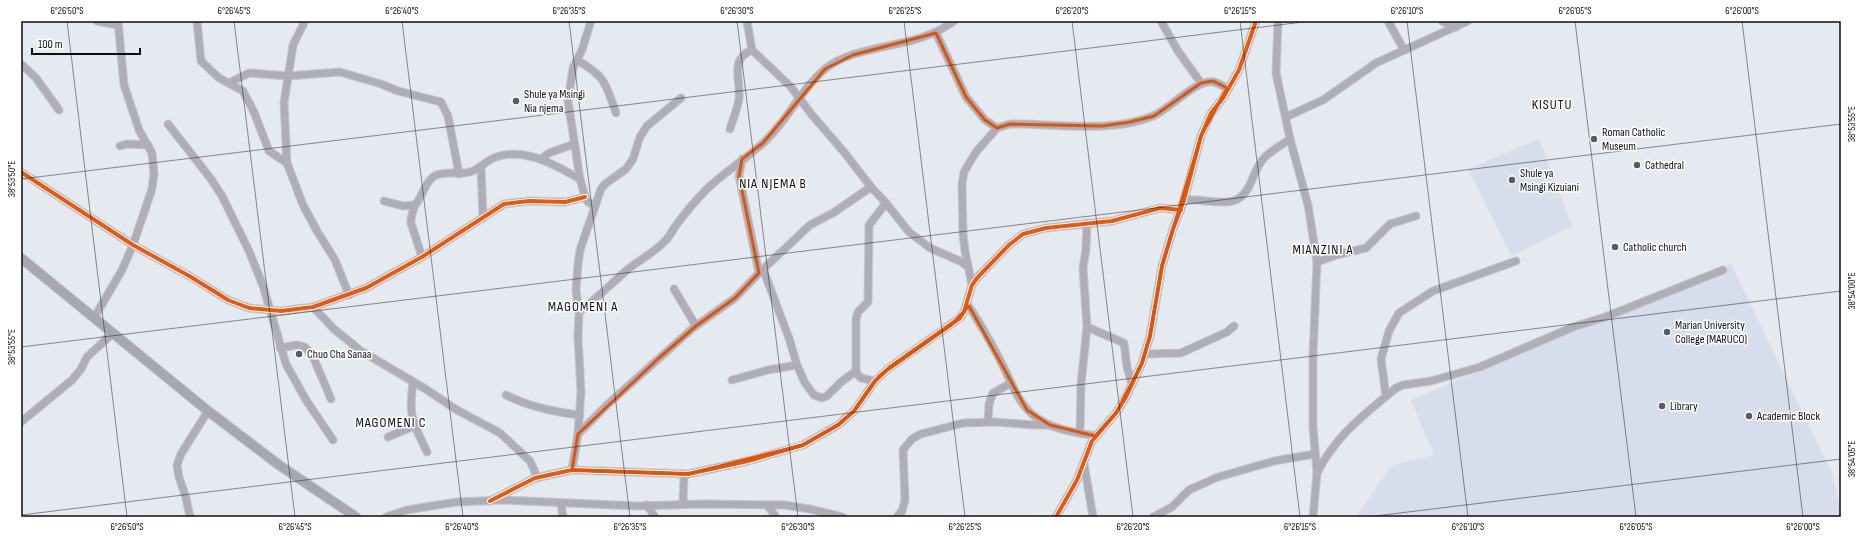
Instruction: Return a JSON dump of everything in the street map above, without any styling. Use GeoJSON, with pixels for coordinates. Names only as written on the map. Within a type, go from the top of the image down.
{"type":"FeatureCollection","features":[{"type":"Feature","properties":{"kind":"main road"},"geometry":{"type":"LineString","coordinates":[[21,258],[208,411],[279,465],[356,517]]}},
{"type":"Feature","properties":{"kind":"street"},"geometry":{"type":"LineString","coordinates":[[94,318],[122,270],[133,245],[152,189],[154,173],[154,163],[148,145],[139,130],[125,92],[118,23],[96,21]]}},
{"type":"Feature","properties":{"kind":"street"},"geometry":{"type":"LineString","coordinates":[[197,21],[201,61],[219,78],[243,92],[250,102],[269,151],[286,164]]}},
{"type":"Feature","properties":{"kind":"street"},"geometry":{"type":"LineString","coordinates":[[305,21],[293,45],[284,103],[286,164],[303,205],[335,260],[349,295]]}},
{"type":"Feature","properties":{"kind":"street"},"geometry":{"type":"LineString","coordinates":[[591,21],[582,50],[573,68],[568,92],[580,179],[585,197],[588,202],[595,206]]}},
{"type":"Feature","properties":{"kind":"street"},"geometry":{"type":"LineString","coordinates":[[747,21],[752,50],[785,79],[812,115],[844,152],[871,187],[917,240],[930,248],[960,261],[968,267]]}},
{"type":"Feature","properties":{"kind":"street"},"geometry":{"type":"LineString","coordinates":[[579,312],[602,295],[627,270],[656,250],[708,188],[763,143],[799,97],[825,69],[841,60],[913,41],[936,33],[954,21]]}},
{"type":"Feature","properties":{"kind":"street"},"geometry":{"type":"LineString","coordinates":[[1161,21],[1178,51],[1201,83]]}},
{"type":"Feature","properties":{"kind":"street"},"geometry":{"type":"LineString","coordinates":[[1056,517],[1077,480],[1095,436],[1116,413],[1132,384],[1145,354],[1150,336],[1162,266],[1181,210],[1205,124],[1239,70],[1256,21]]}},
{"type":"Feature","properties":{"kind":"street"},"geometry":{"type":"LineString","coordinates":[[1278,21],[1276,73],[1290,139],[1308,205],[1317,262],[1313,335],[1315,454],[1317,473],[1313,517]]}},
{"type":"Feature","properties":{"kind":"street"},"geometry":{"type":"LineString","coordinates":[[1388,21],[1404,50]]}},
{"type":"Feature","properties":{"kind":"street"},"geometry":{"type":"LineString","coordinates":[[1442,21],[1456,27]]}},
{"type":"Feature","properties":{"kind":"street"},"geometry":{"type":"LineString","coordinates":[[1286,117],[1328,97],[1365,69],[1468,21]]}},
{"type":"Feature","properties":{"kind":"street"},"geometry":{"type":"LineString","coordinates":[[936,33],[966,97],[984,120],[997,128]]}},
{"type":"Feature","properties":{"kind":"street"},"geometry":{"type":"LineString","coordinates":[[730,129],[739,98],[738,64],[743,55],[752,50]]}},
{"type":"Feature","properties":{"kind":"street"},"geometry":{"type":"LineString","coordinates":[[577,60],[595,70],[603,79],[616,113]]}},
{"type":"Feature","properties":{"kind":"street"},"geometry":{"type":"LineString","coordinates":[[21,64],[36,78],[59,110]]}},
{"type":"Feature","properties":{"kind":"street"},"geometry":{"type":"LineString","coordinates":[[229,83],[249,73],[288,76],[340,72],[381,84],[398,91],[441,102],[445,107],[448,116],[458,174]]}},
{"type":"Feature","properties":{"kind":"street"},"geometry":{"type":"LineString","coordinates":[[972,285],[968,267],[962,220],[964,172],[976,152],[997,128],[1010,124],[1103,126],[1130,122],[1154,116],[1168,108],[1201,83],[1213,81],[1227,88]]}},
{"type":"Feature","properties":{"kind":"street"},"geometry":{"type":"LineString","coordinates":[[572,470],[578,434],[581,392],[578,345],[579,312],[576,290],[580,250],[601,189],[626,169],[633,159],[644,129],[681,98]]}},
{"type":"Feature","properties":{"kind":"street"},"geometry":{"type":"LineString","coordinates":[[168,124],[211,179],[222,196],[249,251],[264,286],[280,348],[297,386],[334,440]]}},
{"type":"Feature","properties":{"kind":"street"},"geometry":{"type":"LineString","coordinates":[[1184,200],[1192,199],[1225,202],[1240,198],[1246,192],[1254,173],[1265,156],[1290,139]]}},
{"type":"Feature","properties":{"kind":"street"},"geometry":{"type":"LineString","coordinates":[[120,146],[127,144],[148,145]]}},
{"type":"Feature","properties":{"kind":"street"},"geometry":{"type":"LineString","coordinates":[[541,159],[549,154],[574,144]]}},
{"type":"Feature","properties":{"kind":"street"},"geometry":{"type":"LineString","coordinates":[[422,257],[411,218],[415,205],[430,180],[435,175],[471,172],[496,157],[519,155],[541,159],[580,179]]}},
{"type":"Feature","properties":{"kind":"street"},"geometry":{"type":"LineString","coordinates":[[742,159],[739,176],[761,271],[789,338],[797,365],[812,393],[822,398],[830,394],[841,382],[856,370]]}},
{"type":"Feature","properties":{"kind":"street"},"geometry":{"type":"LineString","coordinates":[[481,166],[483,218]]}},
{"type":"Feature","properties":{"kind":"street"},"geometry":{"type":"LineString","coordinates":[[21,172],[133,245],[191,277],[228,300],[249,308],[287,311],[313,308],[349,295],[380,281],[422,257],[495,209],[514,202],[565,202],[585,197]]}},
{"type":"Feature","properties":{"kind":"street"},"geometry":{"type":"LineString","coordinates":[[578,434],[608,404],[696,326],[735,298],[761,271],[810,225],[833,213],[871,187]]}},
{"type":"Feature","properties":{"kind":"street"},"geometry":{"type":"LineString","coordinates":[[384,201],[404,206],[415,205]]}},
{"type":"Feature","properties":{"kind":"street"},"geometry":{"type":"LineString","coordinates":[[875,381],[861,378],[856,370],[856,319],[858,312],[868,302],[869,225],[886,203]]}},
{"type":"Feature","properties":{"kind":"street"},"geometry":{"type":"LineString","coordinates":[[490,501],[535,478],[572,470],[684,474],[735,464],[803,445],[838,425],[847,418],[854,411],[875,381],[889,368],[960,318],[967,304],[972,285],[1003,250],[1023,234],[1036,230],[1087,223],[1112,222],[1160,208],[1181,210]]}},
{"type":"Feature","properties":{"kind":"street"},"geometry":{"type":"LineString","coordinates":[[1317,262],[1336,255],[1366,248],[1390,224],[1416,216]]}},
{"type":"Feature","properties":{"kind":"street"},"geometry":{"type":"LineString","coordinates":[[1080,433],[1081,384],[1087,327],[1083,268],[1086,249],[1087,223]]}},
{"type":"Feature","properties":{"kind":"street"},"geometry":{"type":"LineString","coordinates":[[1386,396],[1381,360],[1389,331],[1400,313],[1433,291],[1516,261]]}},
{"type":"Feature","properties":{"kind":"street"},"geometry":{"type":"LineString","coordinates":[[1317,473],[1328,454],[1355,422],[1396,388],[1403,385],[1431,381],[1480,366],[1573,327],[1605,317],[1723,270]]}},
{"type":"Feature","properties":{"kind":"street"},"geometry":{"type":"LineString","coordinates":[[674,289],[696,326]]}},
{"type":"Feature","properties":{"kind":"street"},"geometry":{"type":"LineString","coordinates":[[967,304],[1000,359],[1023,406],[1037,418],[1050,425]]}},
{"type":"Feature","properties":{"kind":"street"},"geometry":{"type":"LineString","coordinates":[[313,308],[334,329],[361,351],[457,410],[500,433],[530,462],[535,472],[535,478]]}},
{"type":"Feature","properties":{"kind":"street"},"geometry":{"type":"LineString","coordinates":[[1145,354],[1181,353],[1227,332],[1234,326]]}},
{"type":"Feature","properties":{"kind":"street"},"geometry":{"type":"LineString","coordinates":[[1087,327],[1124,343],[1127,367],[1132,384]]}},
{"type":"Feature","properties":{"kind":"street"},"geometry":{"type":"LineString","coordinates":[[21,422],[72,380],[81,369],[87,357],[113,333]]}},
{"type":"Feature","properties":{"kind":"street"},"geometry":{"type":"LineString","coordinates":[[280,348],[297,345],[306,347],[314,359],[331,399]]}},
{"type":"Feature","properties":{"kind":"street"},"geometry":{"type":"LineString","coordinates":[[732,380],[768,370],[797,365]]}},
{"type":"Feature","properties":{"kind":"street"},"geometry":{"type":"LineString","coordinates":[[413,383],[410,410],[414,426],[426,452]]}},
{"type":"Feature","properties":{"kind":"street"},"geometry":{"type":"LineString","coordinates":[[988,422],[989,404],[993,393],[1011,383]]}},
{"type":"Feature","properties":{"kind":"street"},"geometry":{"type":"LineString","coordinates":[[506,395],[550,410],[580,415]]}},
{"type":"Feature","properties":{"kind":"street"},"geometry":{"type":"LineString","coordinates":[[190,517],[177,465],[181,454],[208,411]]}},
{"type":"Feature","properties":{"kind":"street"},"geometry":{"type":"LineString","coordinates":[[897,517],[902,511],[905,500],[903,450],[906,444],[922,434],[970,422],[988,422],[1050,425],[1095,436]]}},
{"type":"Feature","properties":{"kind":"street"},"geometry":{"type":"LineString","coordinates":[[388,437],[414,426]]}},
{"type":"Feature","properties":{"kind":"street"},"geometry":{"type":"LineString","coordinates":[[1153,517],[1172,507],[1189,490],[1218,477],[1274,461],[1315,454]]}},
{"type":"Feature","properties":{"kind":"street"},"geometry":{"type":"LineString","coordinates":[[1084,463],[1093,517]]}},
{"type":"Feature","properties":{"kind":"street"},"geometry":{"type":"LineString","coordinates":[[683,504],[684,474]]}},
{"type":"Feature","properties":{"kind":"street"},"geometry":{"type":"LineString","coordinates":[[386,517],[425,506],[457,502],[527,500],[561,503],[647,505],[683,504],[797,506],[842,517]]}},
{"type":"Feature","properties":{"kind":"street"},"geometry":{"type":"LineString","coordinates":[[561,503],[563,517]]}},
{"type":"Feature","properties":{"kind":"street"},"geometry":{"type":"LineString","coordinates":[[647,505],[655,517]]}},
{"type":"Feature","properties":{"kind":"street"},"geometry":{"type":"LineString","coordinates":[[767,505],[776,517]]}},
{"type":"Feature","properties":{"kind":"highlighted area"},"geometry":{"type":"Polygon","coordinates":[[[936,33],[966,97],[985,120],[997,128],[1010,124],[1103,126],[1130,122],[1154,116],[1201,83],[1213,81],[1227,88],[1201,136],[1162,266],[1150,336],[1142,363],[1116,413],[1095,436],[1050,425],[1027,410],[969,306],[951,325],[879,376],[854,411],[838,425],[803,445],[688,474],[572,470],[578,434],[659,358],[696,326],[735,298],[759,273],[739,176],[742,159],[763,143],[825,69],[853,55],[936,33]]]}},
{"type":"Feature","properties":{"kind":"shaded area"},"geometry":{"type":"Polygon","coordinates":[[[1539,139],[1572,226],[1511,256],[1468,169],[1539,139]]]}},
{"type":"Feature","properties":{"kind":"shaded area","name":"Marian University College (MARUCO)"},"geometry":{"type":"Polygon","coordinates":[[[1731,264],[1832,473],[1841,511],[1841,517],[1356,517],[1391,466],[1434,455],[1411,400],[1731,264]]]}},
{"type":"Feature","properties":{"kind":"cycle path"},"geometry":{"type":"LineString","coordinates":[[1056,517],[1077,480],[1092,441],[1116,413],[1126,397],[1142,363],[1150,336],[1162,266],[1173,229],[1184,200],[1201,136],[1211,113],[1223,98],[1239,70],[1256,21]]}},
{"type":"Feature","properties":{"kind":"cycle path"},"geometry":{"type":"LineString","coordinates":[[21,172],[133,245],[191,277],[228,300],[249,308],[281,311],[313,307],[366,288],[422,257],[504,204],[529,201],[565,202],[585,197]]}},
{"type":"Feature","properties":{"kind":"cycle path"},"geometry":{"type":"LineString","coordinates":[[490,501],[535,478],[572,470],[688,474],[748,461],[803,445],[838,425],[854,411],[875,381],[889,368],[960,318],[964,312],[972,285],[977,278],[1009,245],[1023,234],[1046,228],[1112,221],[1160,208],[1181,210]]}},
{"type":"Feature","properties":{"kind":"place","name":"Shule ya Msingi Nia njema"},"geometry":{"type":"Point","coordinates":[516,101]}},
{"type":"Feature","properties":{"kind":"place","name":"Roman Catholic Museum"},"geometry":{"type":"Point","coordinates":[1594,139]}},
{"type":"Feature","properties":{"kind":"place","name":"Cathedral"},"geometry":{"type":"Point","coordinates":[1637,165]}},
{"type":"Feature","properties":{"kind":"place","name":"Shule ya Msingi Kizuiani"},"geometry":{"type":"Point","coordinates":[1512,180]}},
{"type":"Feature","properties":{"kind":"place","name":"Catholic church"},"geometry":{"type":"Point","coordinates":[1615,247]}},
{"type":"Feature","properties":{"kind":"place","name":"Marian University College (MARUCO)"},"geometry":{"type":"Point","coordinates":[1667,332]}},
{"type":"Feature","properties":{"kind":"place","name":"Chuo Cha Sanaa"},"geometry":{"type":"Point","coordinates":[299,354]}},
{"type":"Feature","properties":{"kind":"place","name":"Library"},"geometry":{"type":"Point","coordinates":[1662,406]}},
{"type":"Feature","properties":{"kind":"place","name":"Academic Block"},"geometry":{"type":"Point","coordinates":[1749,416]}},
{"type":"Feature","properties":{"kind":"district","name":"KISUTU"},"geometry":{"type":"Point","coordinates":[1552,104]}},
{"type":"Feature","properties":{"kind":"district","name":"NIA NJEMA B"},"geometry":{"type":"Point","coordinates":[773,183]}},
{"type":"Feature","properties":{"kind":"district","name":"MIANZINI A"},"geometry":{"type":"Point","coordinates":[1323,249]}},
{"type":"Feature","properties":{"kind":"district","name":"MAGOMENI A"},"geometry":{"type":"Point","coordinates":[583,306]}},
{"type":"Feature","properties":{"kind":"district","name":"MAGOMENI C"},"geometry":{"type":"Point","coordinates":[391,422]}}]}
